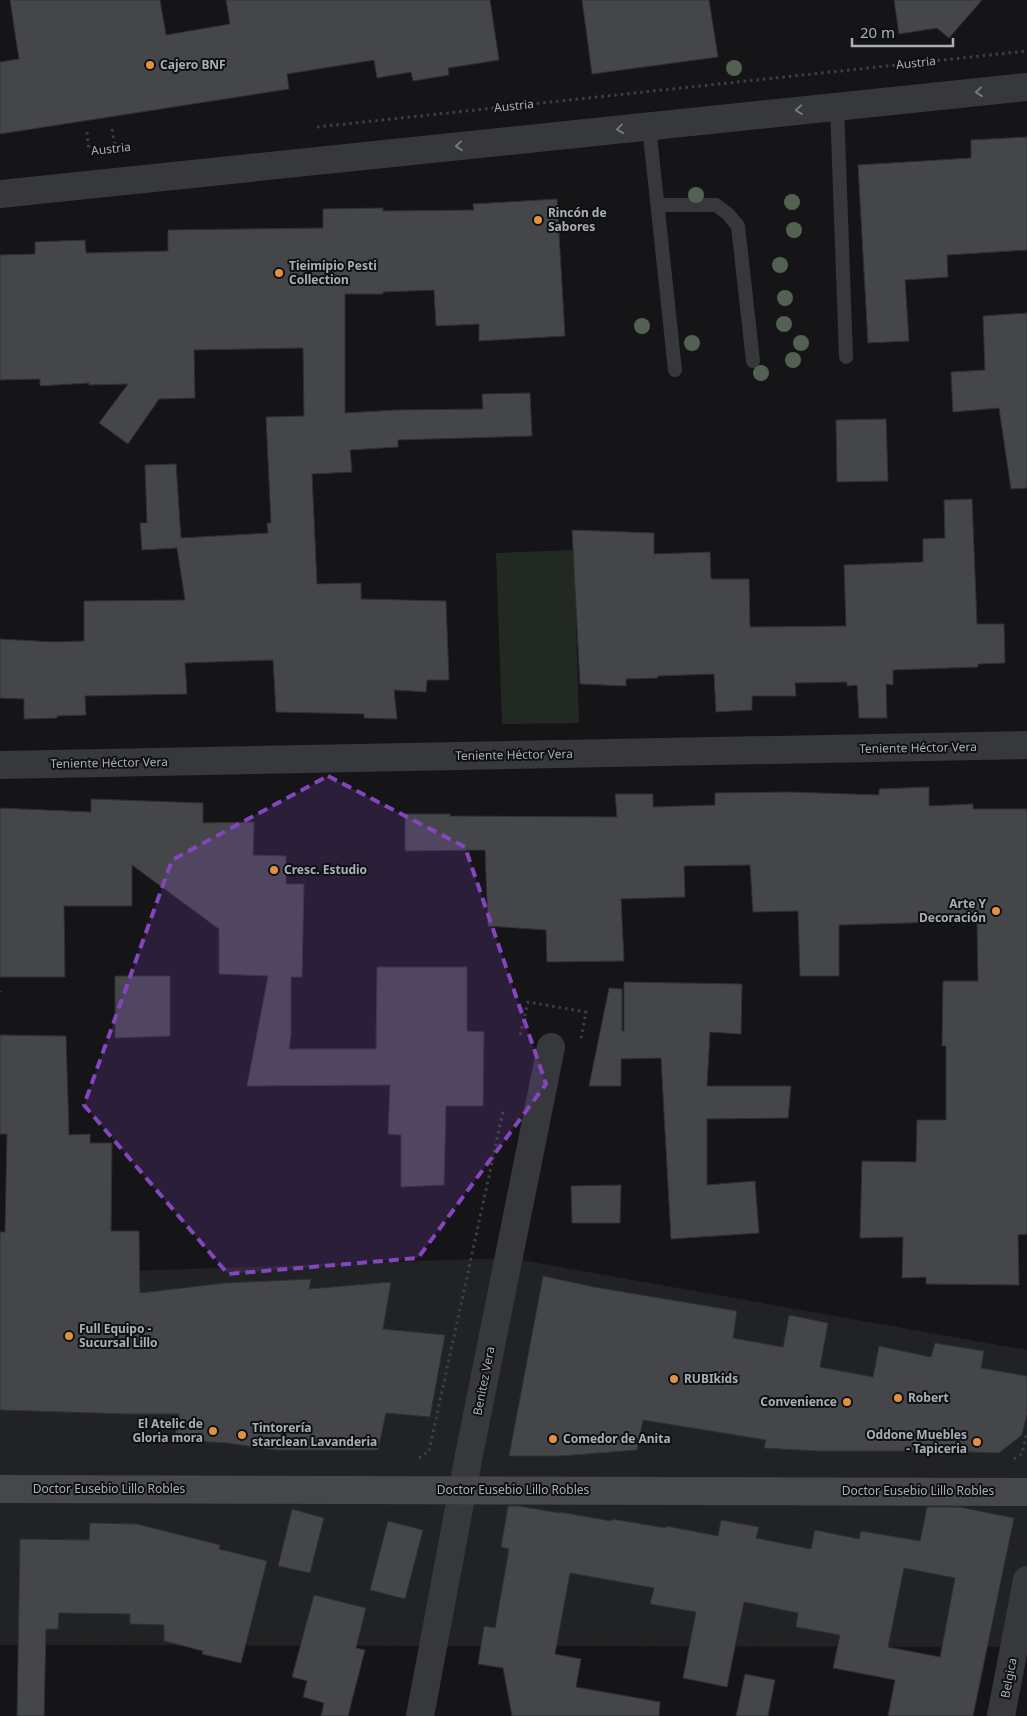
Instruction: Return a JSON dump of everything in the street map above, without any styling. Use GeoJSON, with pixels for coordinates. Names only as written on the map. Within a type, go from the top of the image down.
{"type":"FeatureCollection","features":[{"type":"Feature","properties":{"kind":"main road","name":"Doctor Eusebio Lillo Robles"},"geometry":{"type":"LineString","coordinates":[[0,1489],[1027,1492]]}},
{"type":"Feature","properties":{"kind":"street"},"geometry":{"type":"LineString","coordinates":[[0,194],[1027,86]]}},
{"type":"Feature","properties":{"kind":"street","name":"Teniente Héctor Vera"},"geometry":{"type":"LineString","coordinates":[[0,765],[1027,746]]}},
{"type":"Feature","properties":{"kind":"street","name":"Benitez Vera"},"geometry":{"type":"LineString","coordinates":[[420,1716],[462,1490],[552,1047]]}},
{"type":"Feature","properties":{"kind":"street","name":"Belgica"},"geometry":{"type":"LineString","coordinates":[[1001,1716],[1027,1580]]}},
{"type":"Feature","properties":{"kind":"lane"},"geometry":{"type":"LineString","coordinates":[[837,106],[846,357]]}},
{"type":"Feature","properties":{"kind":"lane"},"geometry":{"type":"LineString","coordinates":[[650,126],[675,370]]}},
{"type":"Feature","properties":{"kind":"lane"},"geometry":{"type":"LineString","coordinates":[[658,205],[716,205],[728,214],[738,226],[753,361]]}},
{"type":"Feature","properties":{"kind":"path","name":"Austria"},"geometry":{"type":"LineString","coordinates":[[310,128],[1027,52]]}},
{"type":"Feature","properties":{"kind":"path"},"geometry":{"type":"LineString","coordinates":[[112,129],[115,148]]}},
{"type":"Feature","properties":{"kind":"path"},"geometry":{"type":"LineString","coordinates":[[87,132],[89,151]]}},
{"type":"Feature","properties":{"kind":"path","name":"Austria"},"geometry":{"type":"LineString","coordinates":[[106,149],[124,147]]}},
{"type":"Feature","properties":{"kind":"path","name":"Austria"},"geometry":{"type":"LineString","coordinates":[[79,152],[98,150]]}},
{"type":"Feature","properties":{"kind":"path"},"geometry":{"type":"LineString","coordinates":[[1022,1454],[1027,1432]]}},
{"type":"Feature","properties":{"kind":"path"},"geometry":{"type":"LineString","coordinates":[[429,1451],[434,1452]]}},
{"type":"Feature","properties":{"kind":"path"},"geometry":{"type":"LineString","coordinates":[[1010,1462],[1022,1454],[1027,1454]]}},
{"type":"Feature","properties":{"kind":"highlighted area"},"geometry":{"type":"Polygon","coordinates":[[[328,776],[465,847],[546,1084],[418,1258],[228,1274],[84,1105],[172,860],[328,776]]]}},
{"type":"Feature","properties":{"kind":"shaded area"},"geometry":{"type":"Polygon","coordinates":[[[574,550],[579,723],[502,724],[496,553],[574,550]]]}},
{"type":"Feature","properties":{"kind":"shaded area"},"geometry":{"type":"Polygon","coordinates":[[[509,1258],[1027,1350],[1027,1647],[0,1645],[0,1352],[13,1275],[509,1258]]]}},
{"type":"Feature","properties":{"kind":"building"},"geometry":{"type":"Polygon","coordinates":[[[10,0],[160,0],[166,35],[230,24],[226,0],[490,0],[499,60],[448,68],[449,75],[413,81],[411,72],[377,78],[374,60],[287,74],[289,89],[0,134],[0,62],[19,59],[10,0]]]}},
{"type":"Feature","properties":{"kind":"building"},"geometry":{"type":"Polygon","coordinates":[[[582,0],[709,0],[718,57],[592,74],[582,0]]]}},
{"type":"Feature","properties":{"kind":"building"},"geometry":{"type":"Polygon","coordinates":[[[894,0],[982,0],[949,38],[937,28],[899,34],[894,0]]]}},
{"type":"Feature","properties":{"kind":"building"},"geometry":{"type":"Polygon","coordinates":[[[1027,137],[1027,250],[947,255],[948,277],[905,280],[909,341],[868,343],[858,165],[971,158],[971,140],[1027,137]]]}},
{"type":"Feature","properties":{"kind":"building"},"geometry":{"type":"Polygon","coordinates":[[[557,199],[565,336],[479,341],[479,324],[436,326],[434,290],[383,292],[383,294],[345,294],[345,413],[396,410],[483,409],[482,394],[530,393],[532,436],[398,440],[398,447],[350,450],[352,472],[312,474],[317,584],[361,583],[361,599],[446,601],[449,680],[427,680],[426,692],[394,690],[397,719],[364,718],[364,714],[276,712],[273,660],[185,663],[187,694],[85,696],[86,715],[24,719],[24,699],[0,698],[0,639],[54,642],[84,641],[84,601],[185,600],[177,548],[142,550],[140,523],[147,523],[145,465],[176,464],[181,538],[268,533],[267,523],[271,523],[266,417],[304,416],[303,348],[194,350],[195,398],[159,399],[128,444],[99,423],[128,384],[89,385],[89,383],[40,386],[40,379],[0,380],[0,255],[35,254],[35,242],[85,240],[86,253],[168,251],[168,230],[323,228],[323,209],[383,208],[383,211],[474,210],[473,204],[557,199]]]}},
{"type":"Feature","properties":{"kind":"building"},"geometry":{"type":"Polygon","coordinates":[[[1027,313],[1027,488],[1011,489],[999,408],[953,412],[951,372],[985,370],[983,316],[1027,313]]]}},
{"type":"Feature","properties":{"kind":"building"},"geometry":{"type":"Polygon","coordinates":[[[886,419],[888,481],[837,482],[836,420],[886,419]]]}},
{"type":"Feature","properties":{"kind":"building"},"geometry":{"type":"Polygon","coordinates":[[[972,499],[977,624],[1004,624],[1005,663],[978,664],[978,667],[893,670],[893,685],[886,684],[887,718],[859,718],[857,685],[847,686],[847,682],[795,683],[796,696],[752,696],[752,710],[716,712],[714,674],[626,679],[626,686],[580,684],[572,530],[654,533],[654,554],[710,552],[711,579],[749,579],[750,627],[846,626],[844,565],[923,562],[923,539],[945,538],[944,500],[972,499]]]}},
{"type":"Feature","properties":{"kind":"building"},"geometry":{"type":"Polygon","coordinates":[[[929,787],[929,806],[973,804],[973,809],[1027,809],[1027,1234],[1018,1235],[1019,1285],[926,1284],[926,1277],[902,1278],[903,1237],[860,1238],[862,1161],[916,1162],[917,1120],[946,1120],[946,1046],[942,1046],[943,981],[978,981],[977,921],[839,925],[839,976],[800,976],[798,911],[753,912],[750,865],[684,866],[685,897],[621,899],[624,961],[547,962],[546,930],[488,926],[485,850],[405,851],[405,814],[617,817],[615,794],[653,794],[653,807],[715,805],[715,793],[789,792],[879,795],[879,789],[929,787]]]}},
{"type":"Feature","properties":{"kind":"building"},"geometry":{"type":"Polygon","coordinates":[[[91,799],[203,803],[203,823],[254,822],[253,855],[286,856],[286,884],[304,884],[302,977],[291,977],[291,1035],[289,1049],[376,1049],[377,967],[467,967],[467,1031],[484,1032],[483,1106],[446,1106],[444,1185],[401,1187],[401,1135],[388,1134],[390,1085],[247,1086],[268,976],[219,974],[219,929],[132,865],[132,906],[64,906],[65,977],[0,977],[0,808],[91,812],[91,799]]]}},
{"type":"Feature","properties":{"kind":"building"},"geometry":{"type":"Polygon","coordinates":[[[115,976],[170,976],[170,1036],[115,1038],[115,976]]]}},
{"type":"Feature","properties":{"kind":"building"},"geometry":{"type":"Polygon","coordinates":[[[624,982],[742,984],[741,1034],[710,1032],[707,1086],[791,1086],[788,1118],[707,1119],[707,1185],[755,1181],[759,1233],[671,1239],[661,1058],[621,1059],[621,1086],[589,1086],[609,988],[622,989],[622,1031],[624,1031],[624,982]]]}},
{"type":"Feature","properties":{"kind":"building"},"geometry":{"type":"Polygon","coordinates":[[[0,1035],[66,1036],[69,1135],[90,1134],[90,1143],[112,1143],[111,1231],[139,1231],[140,1293],[225,1283],[311,1279],[309,1289],[391,1282],[383,1329],[445,1335],[430,1417],[386,1413],[378,1450],[276,1450],[226,1443],[174,1440],[179,1414],[0,1410],[0,1232],[5,1232],[7,1134],[0,1134],[0,1035]]]}},
{"type":"Feature","properties":{"kind":"building"},"geometry":{"type":"Polygon","coordinates":[[[621,1185],[620,1223],[572,1223],[571,1186],[621,1185]]]}},
{"type":"Feature","properties":{"kind":"building"},"geometry":{"type":"Polygon","coordinates":[[[543,1276],[594,1287],[737,1311],[733,1338],[783,1347],[789,1315],[828,1323],[820,1367],[873,1377],[879,1346],[931,1357],[935,1343],[984,1351],[981,1368],[1027,1376],[1027,1414],[1022,1435],[999,1453],[817,1451],[764,1448],[766,1440],[643,1420],[637,1450],[561,1456],[509,1456],[543,1276]]]}},
{"type":"Feature","properties":{"kind":"building"},"geometry":{"type":"Polygon","coordinates":[[[508,1506],[666,1528],[666,1526],[718,1536],[721,1520],[759,1527],[756,1538],[811,1549],[815,1530],[859,1539],[861,1531],[920,1541],[927,1507],[959,1507],[1014,1518],[973,1716],[888,1716],[895,1680],[833,1668],[840,1635],[796,1627],[798,1613],[744,1602],[727,1687],[683,1678],[696,1612],[650,1604],[654,1588],[570,1573],[555,1654],[581,1659],[576,1687],[660,1702],[659,1716],[512,1716],[503,1668],[478,1664],[484,1626],[495,1628],[509,1549],[501,1547],[508,1506]],[[904,1568],[888,1647],[940,1657],[955,1578],[904,1568]]]}},
{"type":"Feature","properties":{"kind":"building"},"geometry":{"type":"Polygon","coordinates":[[[292,1509],[324,1518],[310,1573],[278,1566],[292,1509]]]}},
{"type":"Feature","properties":{"kind":"building"},"geometry":{"type":"Polygon","coordinates":[[[388,1521],[423,1530],[405,1599],[370,1590],[388,1521]]]}},
{"type":"Feature","properties":{"kind":"building"},"geometry":{"type":"Polygon","coordinates":[[[90,1523],[137,1524],[220,1545],[219,1549],[267,1561],[241,1663],[202,1654],[203,1651],[164,1641],[164,1625],[130,1624],[130,1614],[59,1613],[58,1629],[46,1629],[44,1716],[17,1716],[20,1539],[89,1540],[90,1523]]]}},
{"type":"Feature","properties":{"kind":"building"},"geometry":{"type":"Polygon","coordinates":[[[314,1595],[366,1608],[356,1648],[365,1650],[348,1716],[321,1716],[324,1703],[303,1697],[307,1681],[292,1677],[314,1595]]]}},
{"type":"Feature","properties":{"kind":"building"},"geometry":{"type":"Polygon","coordinates":[[[745,1674],[775,1680],[768,1716],[736,1716],[745,1674]]]}},
{"type":"Feature","properties":{"kind":"place","name":"Cajero BNF"},"geometry":{"type":"Point","coordinates":[150,65]}},
{"type":"Feature","properties":{"kind":"place","name":"Rincón de Sabores"},"geometry":{"type":"Point","coordinates":[538,220]}},
{"type":"Feature","properties":{"kind":"place","name":"Tieimipio Pesti Collection"},"geometry":{"type":"Point","coordinates":[279,273]}},
{"type":"Feature","properties":{"kind":"place","name":"Cresc. Estudio"},"geometry":{"type":"Point","coordinates":[274,870]}},
{"type":"Feature","properties":{"kind":"place","name":"Arte Y Decoración"},"geometry":{"type":"Point","coordinates":[996,911]}},
{"type":"Feature","properties":{"kind":"place","name":"Full Equipo - Sucursal Lillo"},"geometry":{"type":"Point","coordinates":[69,1336]}},
{"type":"Feature","properties":{"kind":"place","name":"RUBIkids"},"geometry":{"type":"Point","coordinates":[674,1379]}},
{"type":"Feature","properties":{"kind":"place","name":"Robert"},"geometry":{"type":"Point","coordinates":[898,1398]}},
{"type":"Feature","properties":{"kind":"place","name":"Convenience"},"geometry":{"type":"Point","coordinates":[847,1402]}},
{"type":"Feature","properties":{"kind":"place","name":"El Atelic de Gloria mora"},"geometry":{"type":"Point","coordinates":[213,1431]}},
{"type":"Feature","properties":{"kind":"place","name":"Tintorería starclean Lavanderia"},"geometry":{"type":"Point","coordinates":[242,1435]}},
{"type":"Feature","properties":{"kind":"place","name":"Comedor de Anita"},"geometry":{"type":"Point","coordinates":[553,1439]}},
{"type":"Feature","properties":{"kind":"place","name":"Oddone Muebles - Tapiceria"},"geometry":{"type":"Point","coordinates":[977,1442]}}]}
